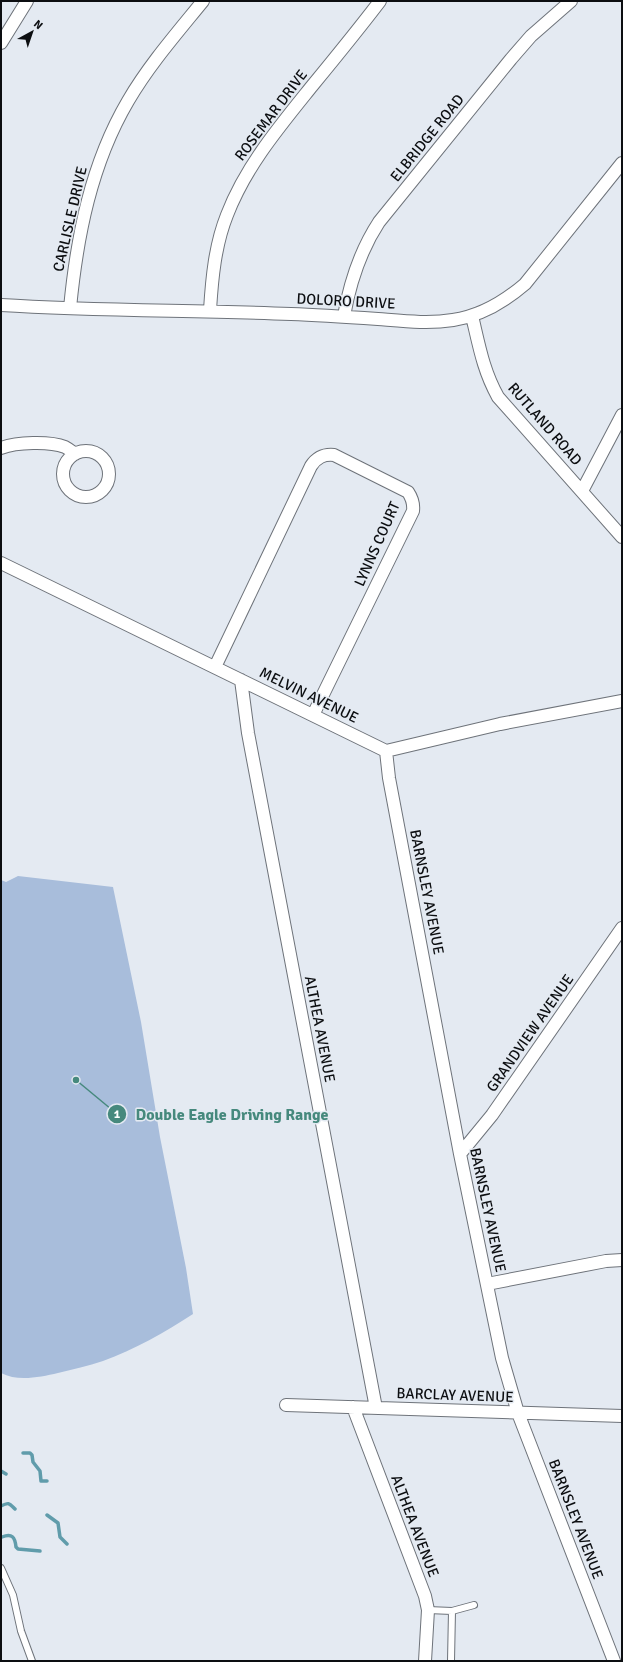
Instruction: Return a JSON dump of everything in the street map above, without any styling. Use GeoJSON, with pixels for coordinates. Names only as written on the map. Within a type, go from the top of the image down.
{"type":"FeatureCollection","features":[{"type":"Feature","properties":{"kind":"street"},"geometry":{"type":"LineString","coordinates":[[1,43],[27,1]]}},
{"type":"Feature","properties":{"kind":"street","name":"CARLISLE DRIVE"},"geometry":{"type":"LineString","coordinates":[[70,308],[76,260],[90,189],[108,140],[128,101],[148,71],[203,1]]}},
{"type":"Feature","properties":{"kind":"street","name":"ROSEMAR DRIVE"},"geometry":{"type":"LineString","coordinates":[[210,310],[212,280],[219,239],[229,210],[248,170],[277,129],[380,1]]}},
{"type":"Feature","properties":{"kind":"street","name":"ELBRIDGE ROAD"},"geometry":{"type":"LineString","coordinates":[[344,316],[353,275],[360,255],[379,222],[511,58],[531,36],[571,1]]}},
{"type":"Feature","properties":{"kind":"street","name":"DOLORO DRIVE"},"geometry":{"type":"LineString","coordinates":[[1,305],[70,308],[210,310],[344,316],[428,322],[454,320],[472,316],[496,305],[525,284],[622,163]]}},
{"type":"Feature","properties":{"kind":"street","name":"RUTLAND ROAD"},"geometry":{"type":"LineString","coordinates":[[472,316],[482,363],[489,381],[498,397],[622,537]]}},
{"type":"Feature","properties":{"kind":"street"},"geometry":{"type":"LineString","coordinates":[[582,491],[622,415]]}},
{"type":"Feature","properties":{"kind":"street"},"geometry":{"type":"LineString","coordinates":[[1,448],[23,443],[59,445],[75,454]]}},
{"type":"Feature","properties":{"kind":"street","name":"LYNNS COURT"},"geometry":{"type":"LineString","coordinates":[[215,667],[314,462],[327,454],[334,455],[408,492],[412,497],[414,504],[413,511],[313,715]]}},
{"type":"Feature","properties":{"kind":"street","name":"MELVIN AVENUE"},"geometry":{"type":"LineString","coordinates":[[1,563],[386,751]]}},
{"type":"Feature","properties":{"kind":"street","name":"ALTHEA AVENUE"},"geometry":{"type":"LineString","coordinates":[[241,680],[249,740],[376,1408]]}},
{"type":"Feature","properties":{"kind":"street"},"geometry":{"type":"LineString","coordinates":[[386,751],[500,724],[622,702]]}},
{"type":"Feature","properties":{"kind":"street","name":"BARNSLEY AVENUE"},"geometry":{"type":"LineString","coordinates":[[386,751],[389,778],[460,1154],[502,1358],[518,1413],[614,1661]]}},
{"type":"Feature","properties":{"kind":"street","name":"GRANDVIEW AVENUE"},"geometry":{"type":"LineString","coordinates":[[460,1154],[492,1115],[622,928]]}},
{"type":"Feature","properties":{"kind":"street"},"geometry":{"type":"LineString","coordinates":[[487,1284],[606,1261],[622,1260]]}},
{"type":"Feature","properties":{"kind":"street","name":"BARCLAY AVENUE"},"geometry":{"type":"LineString","coordinates":[[286,1404],[622,1416]]}},
{"type":"Feature","properties":{"kind":"street","name":"ALTHEA AVENUE"},"geometry":{"type":"LineString","coordinates":[[353,1407],[425,1596],[428,1610],[425,1661]]}},
{"type":"Feature","properties":{"kind":"lane"},"geometry":{"type":"LineString","coordinates":[[1,1568],[12,1595],[21,1631],[32,1661]]}},
{"type":"Feature","properties":{"kind":"lane"},"geometry":{"type":"LineString","coordinates":[[428,1610],[452,1611],[474,1605]]}},
{"type":"Feature","properties":{"kind":"lane"},"geometry":{"type":"LineString","coordinates":[[451,1661],[452,1611]]}},
{"type":"Feature","properties":{"kind":"shaded area"},"geometry":{"type":"Polygon","coordinates":[[[18,876],[113,887],[141,1022],[160,1137],[186,1268],[193,1314],[149,1340],[126,1352],[103,1361],[51,1375],[29,1378],[8,1376],[1,1373],[1,880],[6,882],[18,876]]]}},
{"type":"Feature","properties":{"kind":"waterway"},"geometry":{"type":"LineString","coordinates":[[23,1453],[30,1453],[32,1455],[33,1462],[40,1471],[41,1481],[47,1481]]}},
{"type":"Feature","properties":{"kind":"waterway"},"geometry":{"type":"LineString","coordinates":[[1,1471],[6,1474]]}},
{"type":"Feature","properties":{"kind":"waterway"},"geometry":{"type":"LineString","coordinates":[[1,1506],[9,1504],[15,1509]]}},
{"type":"Feature","properties":{"kind":"waterway"},"geometry":{"type":"LineString","coordinates":[[47,1515],[58,1523],[60,1537],[67,1544]]}},
{"type":"Feature","properties":{"kind":"waterway"},"geometry":{"type":"LineString","coordinates":[[2,1537],[8,1535],[14,1538],[18,1549],[40,1551]]}},
{"type":"Feature","properties":{"kind":"place","name":"Double Eagle Driving Range"},"geometry":{"type":"Point","coordinates":[76,1080]}}]}
